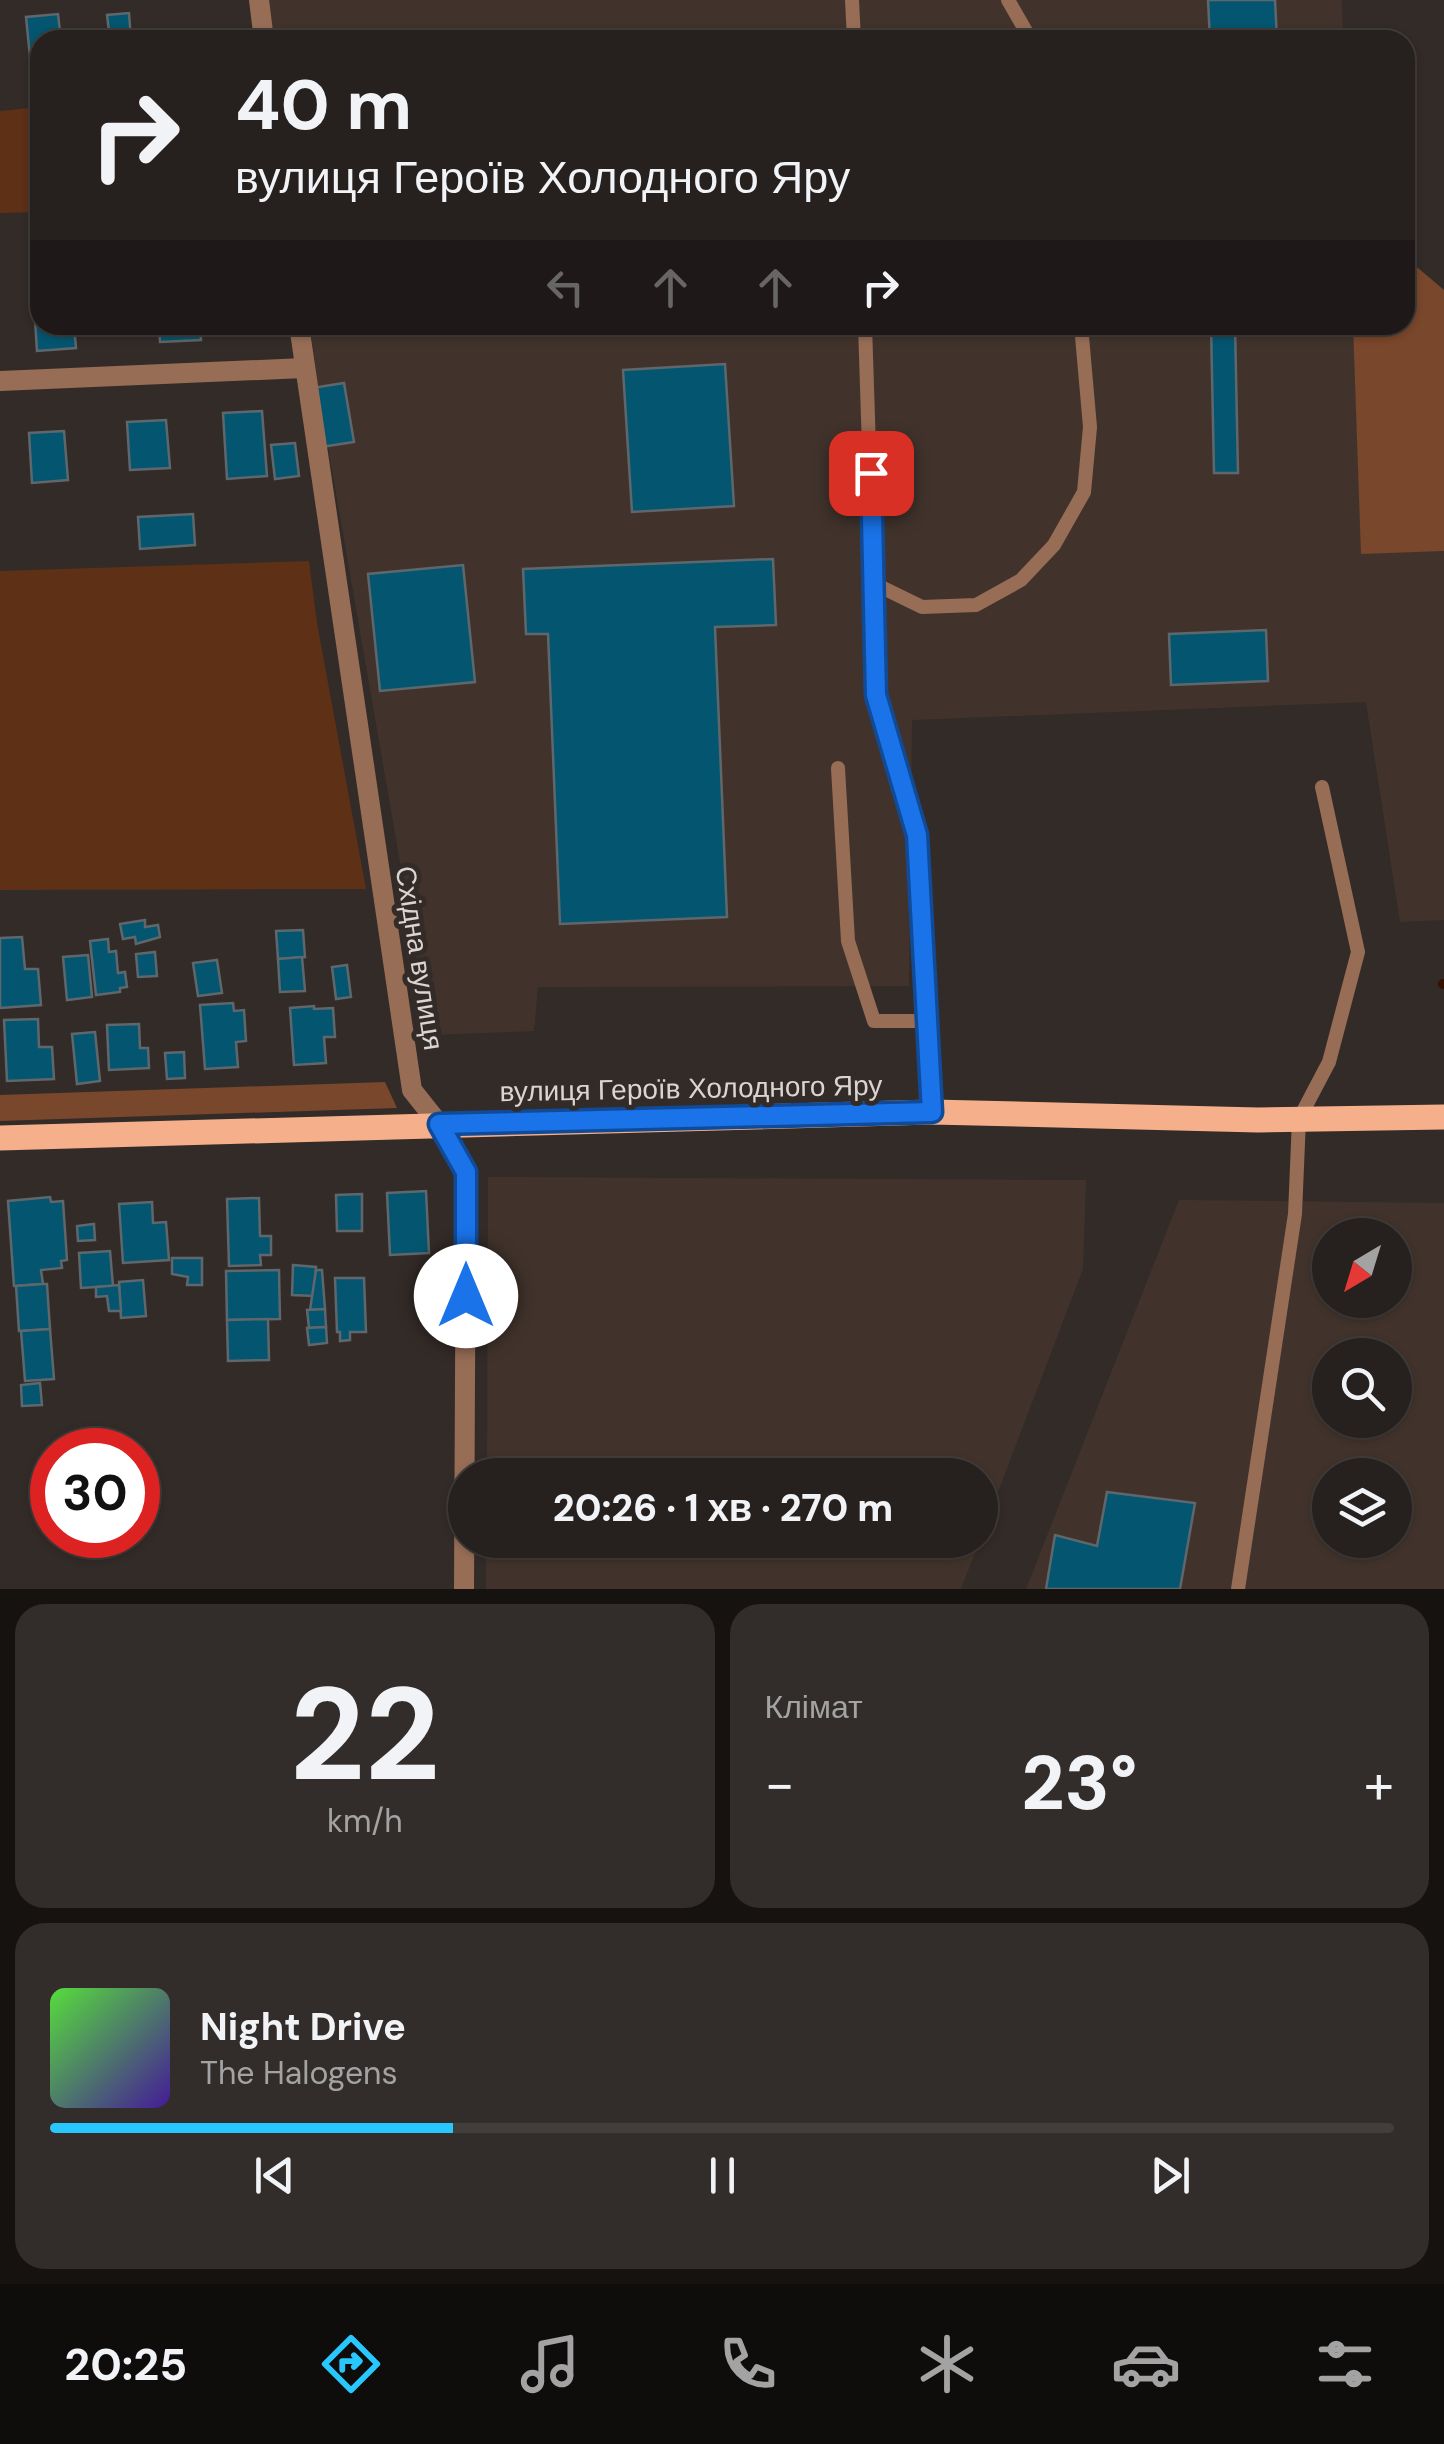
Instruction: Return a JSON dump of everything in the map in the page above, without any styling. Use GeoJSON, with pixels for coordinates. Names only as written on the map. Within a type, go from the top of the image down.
{"type":"FeatureCollection","features":[{"type":"Feature","properties":{"kind":"main road","name":"вулиця Героїв Холодного Яру"},"geometry":{"type":"LineString","coordinates":[[0,1138],[932,1112],[1300,1119],[1444,1117]]}},
{"type":"Feature","properties":{"kind":"street"},"geometry":{"type":"LineString","coordinates":[[259,0],[263,30]]}},
{"type":"Feature","properties":{"kind":"street","name":"Східна вулиця"},"geometry":{"type":"LineString","coordinates":[[300,335],[412,1090],[439,1124],[466,1172],[464,1589]]}},
{"type":"Feature","properties":{"kind":"street"},"geometry":{"type":"LineString","coordinates":[[0,381],[304,368]]}},
{"type":"Feature","properties":{"kind":"lane"},"geometry":{"type":"LineString","coordinates":[[852,0],[854,30]]}},
{"type":"Feature","properties":{"kind":"lane"},"geometry":{"type":"LineString","coordinates":[[1008,0],[1026,30]]}},
{"type":"Feature","properties":{"kind":"lane"},"geometry":{"type":"LineString","coordinates":[[865,335],[876,695],[917,835],[932,1112]]}},
{"type":"Feature","properties":{"kind":"lane"},"geometry":{"type":"LineString","coordinates":[[875,584],[922,606],[976,605],[1022,580],[1054,545],[1084,492],[1090,428],[1082,335]]}},
{"type":"Feature","properties":{"kind":"lane"},"geometry":{"type":"LineString","coordinates":[[838,768],[848,941],[874,1021],[926,1021]]}},
{"type":"Feature","properties":{"kind":"lane"},"geometry":{"type":"LineString","coordinates":[[1238,1589],[1295,1214],[1300,1119],[1328,1062],[1358,952],[1322,787]]}},
{"type":"Feature","properties":{"kind":"shaded area"},"geometry":{"type":"Polygon","coordinates":[[[268,0],[1342,0],[1343,30],[272,30],[268,0]]]}},
{"type":"Feature","properties":{"kind":"shaded area"},"geometry":{"type":"Polygon","coordinates":[[[30,108],[30,212],[0,213],[0,111],[30,108]]]}},
{"type":"Feature","properties":{"kind":"shaded area"},"geometry":{"type":"Polygon","coordinates":[[[1415,265],[1444,290],[1444,551],[1361,554],[1353,335],[1415,335],[1415,265]]]}},
{"type":"Feature","properties":{"kind":"shaded area"},"geometry":{"type":"Polygon","coordinates":[[[311,335],[1353,335],[1362,553],[1444,551],[1444,920],[1400,922],[1366,702],[912,720],[909,986],[538,987],[534,1031],[430,1035],[311,335]]]}},
{"type":"Feature","properties":{"kind":"shaded area"},"geometry":{"type":"Polygon","coordinates":[[[309,561],[366,889],[0,890],[0,571],[309,561]]]}},
{"type":"Feature","properties":{"kind":"shaded area"},"geometry":{"type":"Polygon","coordinates":[[[385,1082],[397,1108],[0,1121],[0,1095],[385,1082]]]}},
{"type":"Feature","properties":{"kind":"shaded area"},"geometry":{"type":"Polygon","coordinates":[[[488,1177],[1086,1180],[1083,1269],[998,1492],[998,1458],[487,1458],[488,1177]]]}},
{"type":"Feature","properties":{"kind":"shaded area"},"geometry":{"type":"Polygon","coordinates":[[[1179,1200],[1444,1203],[1444,1589],[1026,1589],[1179,1200]]]}},
{"type":"Feature","properties":{"kind":"shaded area"},"geometry":{"type":"Polygon","coordinates":[[[486,1558],[973,1558],[961,1589],[486,1589],[486,1558]]]}},
{"type":"Feature","properties":{"kind":"building"},"geometry":{"type":"Polygon","coordinates":[[[1208,0],[1275,0],[1276,30],[1210,30],[1208,0]]]}},
{"type":"Feature","properties":{"kind":"building"},"geometry":{"type":"Polygon","coordinates":[[[129,13],[130,30],[109,30],[107,15],[129,13]]]}},
{"type":"Feature","properties":{"kind":"building"},"geometry":{"type":"Polygon","coordinates":[[[58,14],[60,30],[30,30],[30,57],[26,17],[58,14]]]}},
{"type":"Feature","properties":{"kind":"building"},"geometry":{"type":"Polygon","coordinates":[[[36,335],[75,335],[76,348],[37,351],[36,335]]]}},
{"type":"Feature","properties":{"kind":"building"},"geometry":{"type":"Polygon","coordinates":[[[160,335],[201,335],[201,340],[160,342],[160,335]]]}},
{"type":"Feature","properties":{"kind":"building"},"geometry":{"type":"Polygon","coordinates":[[[1211,335],[1235,335],[1238,473],[1214,473],[1211,335]]]}},
{"type":"Feature","properties":{"kind":"building"},"geometry":{"type":"Polygon","coordinates":[[[725,364],[734,506],[632,512],[623,370],[725,364]]]}},
{"type":"Feature","properties":{"kind":"building"},"geometry":{"type":"Polygon","coordinates":[[[344,383],[354,442],[321,447],[312,388],[344,383]]]}},
{"type":"Feature","properties":{"kind":"building"},"geometry":{"type":"Polygon","coordinates":[[[262,411],[267,476],[227,479],[223,413],[262,411]]]}},
{"type":"Feature","properties":{"kind":"building"},"geometry":{"type":"Polygon","coordinates":[[[166,420],[170,468],[130,470],[127,422],[166,420]]]}},
{"type":"Feature","properties":{"kind":"building"},"geometry":{"type":"Polygon","coordinates":[[[64,431],[68,480],[32,483],[29,433],[64,431]]]}},
{"type":"Feature","properties":{"kind":"building"},"geometry":{"type":"Polygon","coordinates":[[[295,443],[299,476],[275,479],[271,445],[295,443]]]}},
{"type":"Feature","properties":{"kind":"building"},"geometry":{"type":"Polygon","coordinates":[[[193,514],[195,545],[140,549],[138,517],[193,514]]]}},
{"type":"Feature","properties":{"kind":"building"},"geometry":{"type":"Polygon","coordinates":[[[773,559],[776,625],[715,627],[727,917],[560,924],[548,634],[526,634],[523,569],[773,559]]]}},
{"type":"Feature","properties":{"kind":"building"},"geometry":{"type":"Polygon","coordinates":[[[463,565],[475,682],[380,691],[368,574],[463,565]]]}},
{"type":"Feature","properties":{"kind":"building"},"geometry":{"type":"Polygon","coordinates":[[[1266,630],[1268,681],[1171,685],[1169,634],[1266,630]]]}},
{"type":"Feature","properties":{"kind":"building"},"geometry":{"type":"Polygon","coordinates":[[[145,920],[145,927],[158,925],[160,937],[136,944],[135,937],[123,939],[120,924],[145,920]]]}},
{"type":"Feature","properties":{"kind":"building"},"geometry":{"type":"Polygon","coordinates":[[[303,930],[305,957],[278,959],[276,931],[303,930]]]}},
{"type":"Feature","properties":{"kind":"building"},"geometry":{"type":"Polygon","coordinates":[[[22,937],[25,969],[38,969],[41,1005],[0,1008],[0,938],[22,937]]]}},
{"type":"Feature","properties":{"kind":"building"},"geometry":{"type":"Polygon","coordinates":[[[108,939],[109,952],[116,951],[118,973],[125,972],[127,987],[120,988],[120,992],[96,995],[90,941],[108,939]]]}},
{"type":"Feature","properties":{"kind":"building"},"geometry":{"type":"Polygon","coordinates":[[[155,952],[157,976],[138,977],[136,954],[155,952]]]}},
{"type":"Feature","properties":{"kind":"building"},"geometry":{"type":"Polygon","coordinates":[[[88,955],[92,997],[67,1000],[63,957],[88,955]]]}},
{"type":"Feature","properties":{"kind":"building"},"geometry":{"type":"Polygon","coordinates":[[[302,957],[305,991],[280,992],[278,959],[302,957]]]}},
{"type":"Feature","properties":{"kind":"building"},"geometry":{"type":"Polygon","coordinates":[[[217,960],[222,993],[198,996],[193,963],[217,960]]]}},
{"type":"Feature","properties":{"kind":"building"},"geometry":{"type":"Polygon","coordinates":[[[347,965],[351,997],[336,999],[332,967],[347,965]]]}},
{"type":"Feature","properties":{"kind":"building"},"geometry":{"type":"Polygon","coordinates":[[[233,1003],[234,1011],[244,1010],[246,1041],[236,1042],[238,1067],[205,1069],[200,1005],[233,1003]]]}},
{"type":"Feature","properties":{"kind":"building"},"geometry":{"type":"Polygon","coordinates":[[[290,1008],[333,1008],[335,1037],[324,1037],[326,1063],[294,1065],[290,1008]]]}},
{"type":"Feature","properties":{"kind":"building"},"geometry":{"type":"Polygon","coordinates":[[[38,1019],[39,1047],[52,1047],[54,1079],[7,1081],[4,1020],[38,1019]]]}},
{"type":"Feature","properties":{"kind":"building"},"geometry":{"type":"Polygon","coordinates":[[[139,1024],[140,1048],[148,1048],[149,1068],[109,1070],[107,1025],[139,1024]]]}},
{"type":"Feature","properties":{"kind":"building"},"geometry":{"type":"Polygon","coordinates":[[[95,1032],[100,1081],[77,1084],[72,1034],[95,1032]]]}},
{"type":"Feature","properties":{"kind":"building"},"geometry":{"type":"Polygon","coordinates":[[[184,1052],[185,1078],[167,1079],[165,1053],[184,1052]]]}},
{"type":"Feature","properties":{"kind":"building"},"geometry":{"type":"Polygon","coordinates":[[[426,1191],[429,1253],[390,1255],[387,1193],[426,1191]]]}},
{"type":"Feature","properties":{"kind":"building"},"geometry":{"type":"Polygon","coordinates":[[[362,1194],[362,1231],[337,1231],[336,1195],[362,1194]]]}},
{"type":"Feature","properties":{"kind":"building"},"geometry":{"type":"Polygon","coordinates":[[[50,1197],[51,1202],[63,1201],[67,1260],[61,1261],[62,1268],[41,1270],[43,1284],[14,1286],[8,1201],[50,1197]]]}},
{"type":"Feature","properties":{"kind":"building"},"geometry":{"type":"Polygon","coordinates":[[[259,1198],[260,1236],[271,1236],[271,1255],[260,1255],[261,1265],[229,1266],[227,1199],[259,1198]]]}},
{"type":"Feature","properties":{"kind":"building"},"geometry":{"type":"Polygon","coordinates":[[[152,1202],[153,1223],[166,1222],[169,1260],[123,1263],[119,1204],[152,1202]]]}},
{"type":"Feature","properties":{"kind":"building"},"geometry":{"type":"Polygon","coordinates":[[[94,1224],[95,1240],[78,1241],[77,1226],[94,1224]]]}},
{"type":"Feature","properties":{"kind":"building"},"geometry":{"type":"Polygon","coordinates":[[[110,1251],[113,1286],[81,1288],[79,1253],[110,1251]]]}},
{"type":"Feature","properties":{"kind":"building"},"geometry":{"type":"Polygon","coordinates":[[[172,1258],[202,1258],[202,1285],[187,1285],[188,1277],[172,1274],[172,1258]]]}},
{"type":"Feature","properties":{"kind":"building"},"geometry":{"type":"Polygon","coordinates":[[[293,1265],[316,1267],[314,1296],[292,1295],[293,1265]]]}},
{"type":"Feature","properties":{"kind":"building"},"geometry":{"type":"Polygon","coordinates":[[[279,1270],[280,1319],[227,1320],[226,1271],[279,1270]]]}},
{"type":"Feature","properties":{"kind":"building"},"geometry":{"type":"Polygon","coordinates":[[[316,1270],[322,1270],[325,1309],[310,1310],[316,1270]]]}},
{"type":"Feature","properties":{"kind":"building"},"geometry":{"type":"Polygon","coordinates":[[[335,1278],[364,1278],[366,1332],[350,1332],[350,1340],[340,1341],[337,1332],[335,1278]]]}},
{"type":"Feature","properties":{"kind":"building"},"geometry":{"type":"Polygon","coordinates":[[[143,1280],[146,1316],[121,1318],[119,1282],[143,1280]]]}},
{"type":"Feature","properties":{"kind":"building"},"geometry":{"type":"Polygon","coordinates":[[[47,1284],[50,1329],[19,1331],[16,1286],[47,1284]]]}},
{"type":"Feature","properties":{"kind":"building"},"geometry":{"type":"Polygon","coordinates":[[[119,1285],[121,1311],[109,1311],[107,1296],[96,1297],[96,1287],[119,1285]]]}},
{"type":"Feature","properties":{"kind":"building"},"geometry":{"type":"Polygon","coordinates":[[[325,1309],[326,1327],[309,1328],[307,1310],[325,1309]]]}},
{"type":"Feature","properties":{"kind":"building"},"geometry":{"type":"Polygon","coordinates":[[[268,1319],[269,1360],[228,1361],[227,1320],[268,1319]]]}},
{"type":"Feature","properties":{"kind":"building"},"geometry":{"type":"Polygon","coordinates":[[[326,1327],[327,1343],[309,1345],[307,1328],[326,1327]]]}},
{"type":"Feature","properties":{"kind":"building"},"geometry":{"type":"Polygon","coordinates":[[[50,1329],[54,1379],[25,1381],[21,1331],[50,1329]]]}},
{"type":"Feature","properties":{"kind":"building"},"geometry":{"type":"Polygon","coordinates":[[[40,1383],[42,1405],[22,1406],[21,1385],[40,1383]]]}},
{"type":"Feature","properties":{"kind":"building"},"geometry":{"type":"Polygon","coordinates":[[[1107,1492],[1195,1503],[1180,1589],[1046,1589],[1055,1535],[1097,1546],[1107,1492]]]}},
{"type":"Feature","properties":{"kind":"route"},"geometry":{"type":"LineString","coordinates":[[466,1296],[466,1172],[439,1124],[932,1112],[917,835],[876,695],[871,473]]}}]}
